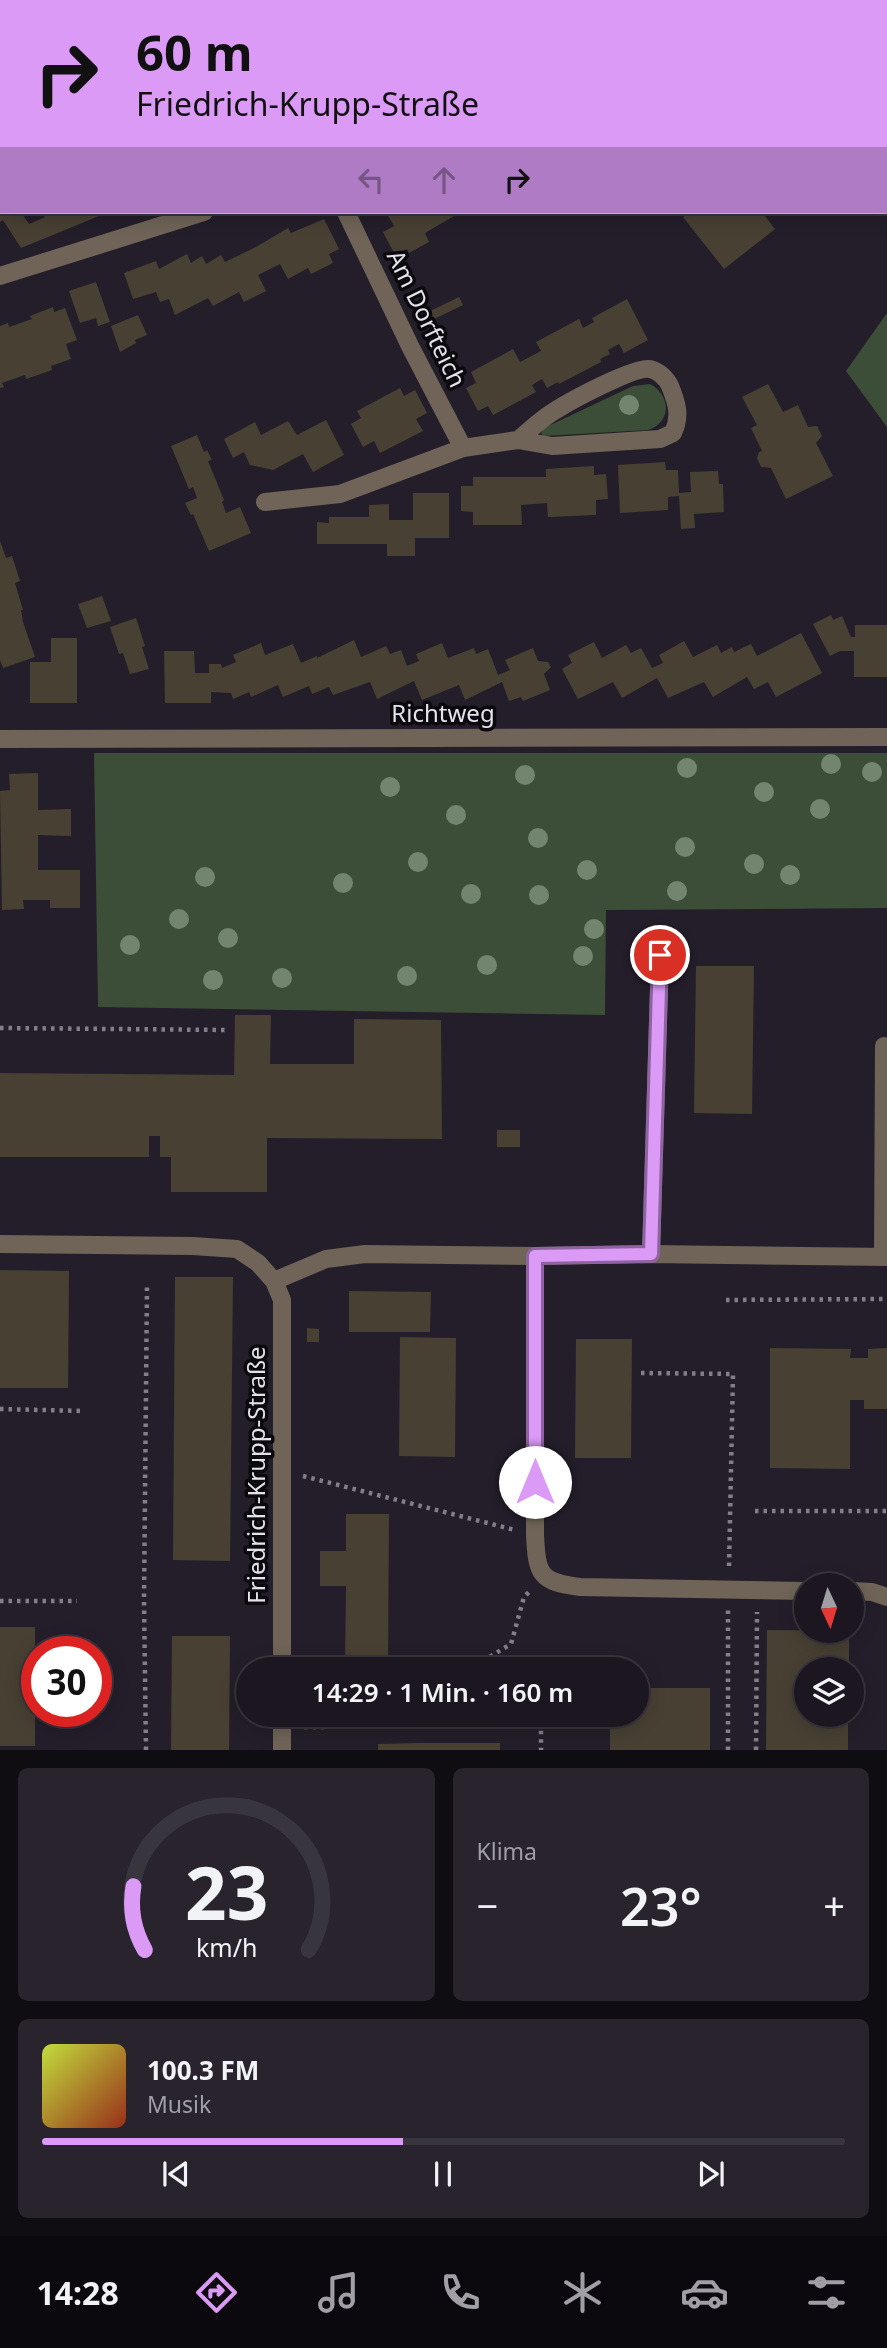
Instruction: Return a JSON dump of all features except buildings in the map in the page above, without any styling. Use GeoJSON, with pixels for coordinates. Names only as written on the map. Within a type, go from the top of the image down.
{"type":"FeatureCollection","features":[{"type":"Feature","properties":{"kind":"street"},"geometry":{"type":"LineString","coordinates":[[0,276],[198,214]]}},
{"type":"Feature","properties":{"kind":"street","name":"Am Dorfteich"},"geometry":{"type":"LineString","coordinates":[[347,214],[410,346],[463,447]]}},
{"type":"Feature","properties":{"kind":"street"},"geometry":{"type":"LineString","coordinates":[[265,502],[340,494],[463,447],[518,440],[552,446],[660,439],[673,433],[679,420],[678,406],[669,382],[658,372],[648,369],[629,373],[555,410],[518,440]]}},
{"type":"Feature","properties":{"kind":"street","name":"Richtweg"},"geometry":{"type":"LineString","coordinates":[[0,739],[887,737]]}},
{"type":"Feature","properties":{"kind":"street"},"geometry":{"type":"LineString","coordinates":[[651,1254],[660,955]]}},
{"type":"Feature","properties":{"kind":"street"},"geometry":{"type":"LineString","coordinates":[[0,1244],[193,1246],[237,1250],[258,1263],[274,1281],[326,1259],[365,1254],[885,1257],[884,1046]]}},
{"type":"Feature","properties":{"kind":"street"},"geometry":{"type":"LineString","coordinates":[[535,1256],[535,1535],[536,1563],[545,1577],[558,1585],[580,1587],[794,1591]]}},
{"type":"Feature","properties":{"kind":"street","name":"Friedrich-Krupp-Straße"},"geometry":{"type":"LineString","coordinates":[[274,1281],[282,1300],[282,1657]]}},
{"type":"Feature","properties":{"kind":"street"},"geometry":{"type":"LineString","coordinates":[[864,1592],[887,1597]]}},
{"type":"Feature","properties":{"kind":"street"},"geometry":{"type":"LineString","coordinates":[[282,1727],[282,1749]]}},
{"type":"Feature","properties":{"kind":"path"},"geometry":{"type":"LineString","coordinates":[[0,1028],[228,1030]]}},
{"type":"Feature","properties":{"kind":"path"},"geometry":{"type":"LineString","coordinates":[[146,1749],[144,1601],[148,1285]]}},
{"type":"Feature","properties":{"kind":"path"},"geometry":{"type":"LineString","coordinates":[[726,1300],[887,1299]]}},
{"type":"Feature","properties":{"kind":"path"},"geometry":{"type":"LineString","coordinates":[[641,1373],[733,1374],[728,1589],[728,1749]]}},
{"type":"Feature","properties":{"kind":"path"},"geometry":{"type":"LineString","coordinates":[[0,1409],[84,1410]]}},
{"type":"Feature","properties":{"kind":"path"},"geometry":{"type":"LineString","coordinates":[[282,1471],[535,1535]]}},
{"type":"Feature","properties":{"kind":"path"},"geometry":{"type":"LineString","coordinates":[[755,1511],[887,1511]]}},
{"type":"Feature","properties":{"kind":"path"},"geometry":{"type":"LineString","coordinates":[[488,1657],[511,1644],[523,1597],[545,1577]]}},
{"type":"Feature","properties":{"kind":"path"},"geometry":{"type":"LineString","coordinates":[[756,1749],[757,1590]]}},
{"type":"Feature","properties":{"kind":"path"},"geometry":{"type":"LineString","coordinates":[[0,1601],[77,1601]]}},
{"type":"Feature","properties":{"kind":"path"},"geometry":{"type":"LineString","coordinates":[[540,1727],[541,1749]]}},
{"type":"Feature","properties":{"kind":"green space"},"geometry":{"type":"Polygon","coordinates":[[[887,313],[887,427],[846,371],[887,313]]]}},
{"type":"Feature","properties":{"kind":"green space"},"geometry":{"type":"Polygon","coordinates":[[[650,384],[662,395],[666,408],[661,421],[648,430],[543,436],[541,433],[544,428],[633,386],[650,384]]]}},
{"type":"Feature","properties":{"kind":"green space"},"geometry":{"type":"Polygon","coordinates":[[[94,753],[887,753],[887,908],[606,910],[605,1015],[98,1007],[94,753]]]}},
{"type":"Feature","properties":{"kind":"route"},"geometry":{"type":"LineString","coordinates":[[535,1482],[535,1256],[651,1254],[660,955]]}}]}
